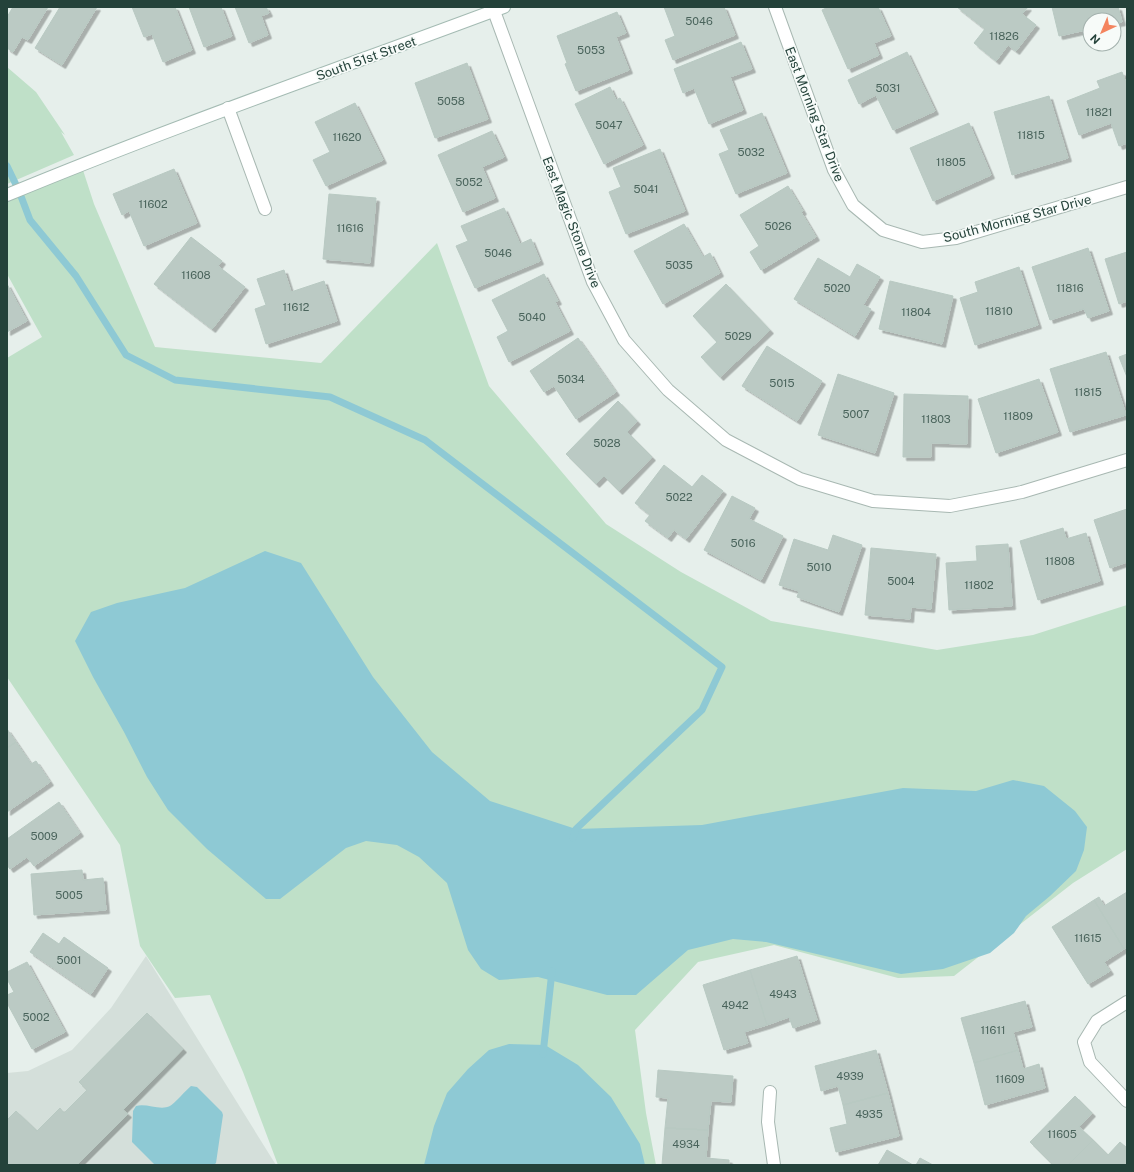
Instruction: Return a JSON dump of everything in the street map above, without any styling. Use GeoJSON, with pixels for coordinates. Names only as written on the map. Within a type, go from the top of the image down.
{"type":"FeatureCollection","features":[{"type":"Feature","properties":{"kind":"street","name":"East Morning Star Drive"},"geometry":{"type":"LineString","coordinates":[[775,7],[834,170],[853,205],[883,230]]}},
{"type":"Feature","properties":{"kind":"street","name":"South 51st Street"},"geometry":{"type":"LineString","coordinates":[[7,195],[81,164],[228,108],[499,9]]}},
{"type":"Feature","properties":{"kind":"street","name":"East Magic Stone Drive"},"geometry":{"type":"LineString","coordinates":[[499,9],[593,282],[624,340],[668,390],[726,440],[800,479],[873,501],[950,506],[1022,492],[1127,460]]}},
{"type":"Feature","properties":{"kind":"street"},"geometry":{"type":"LineString","coordinates":[[228,108],[265,209]]}},
{"type":"Feature","properties":{"kind":"street","name":"South Morning Star Drive"},"geometry":{"type":"LineString","coordinates":[[883,230],[922,242],[956,238],[1127,187]]}},
{"type":"Feature","properties":{"kind":"street"},"geometry":{"type":"LineString","coordinates":[[1127,1002],[1097,1021],[1084,1042],[1090,1062],[1127,1101]]}},
{"type":"Feature","properties":{"kind":"street"},"geometry":{"type":"LineString","coordinates":[[770,1092],[768,1122],[774,1165]]}},
{"type":"Feature","properties":{"kind":"shaded area"},"geometry":{"type":"Polygon","coordinates":[[[146,956],[276,1165],[7,1165],[7,1073],[28,1071],[72,1050],[111,1008],[146,956]]]}},
{"type":"Feature","properties":{"kind":"green space"},"geometry":{"type":"Polygon","coordinates":[[[7,67],[36,92],[65,135],[61,132],[74,155],[7,184],[7,67]]]}},
{"type":"Feature","properties":{"kind":"green space"},"geometry":{"type":"Polygon","coordinates":[[[81,164],[94,204],[155,347],[321,363],[437,243],[489,386],[606,524],[681,572],[771,621],[937,650],[1033,635],[1127,605],[1127,849],[1073,883],[954,976],[898,978],[774,945],[698,962],[635,1030],[646,1113],[656,1165],[278,1165],[243,1072],[210,995],[175,998],[140,946],[120,845],[7,677],[7,358],[42,337],[7,274],[7,195],[81,164]]]}},
{"type":"Feature","properties":{"kind":"water"},"geometry":{"type":"Polygon","coordinates":[[[265,551],[301,563],[373,677],[432,752],[490,801],[576,829],[702,825],[903,788],[976,791],[1013,780],[1044,786],[1075,811],[1087,827],[1084,850],[1076,871],[1026,916],[1014,933],[990,953],[943,969],[901,974],[766,942],[733,939],[688,950],[636,995],[607,995],[538,977],[499,980],[481,969],[468,950],[447,883],[419,857],[397,845],[366,841],[346,848],[280,899],[266,899],[207,849],[168,810],[147,777],[75,641],[91,612],[117,603],[185,588],[265,551]]]}},
{"type":"Feature","properties":{"kind":"water"},"geometry":{"type":"Polygon","coordinates":[[[509,1044],[545,1045],[578,1065],[611,1097],[640,1144],[645,1165],[424,1165],[434,1126],[447,1093],[468,1069],[489,1050],[509,1044]]]}},
{"type":"Feature","properties":{"kind":"water"},"geometry":{"type":"Polygon","coordinates":[[[191,1086],[197,1087],[222,1112],[223,1115],[216,1163],[214,1165],[155,1165],[132,1142],[133,1111],[136,1106],[140,1105],[162,1108],[170,1106],[191,1086]]]}},
{"type":"Feature","properties":{"kind":"building"},"geometry":{"type":"Polygon","coordinates":[[[13,7],[48,7],[28,40],[22,37],[13,52],[7,48],[7,17],[13,7]]]}},
{"type":"Feature","properties":{"kind":"building"},"geometry":{"type":"Polygon","coordinates":[[[60,7],[97,7],[62,65],[35,48],[60,7]]]}},
{"type":"Feature","properties":{"kind":"building"},"geometry":{"type":"Polygon","coordinates":[[[132,7],[175,7],[192,50],[163,62],[152,34],[144,37],[132,7]]]}},
{"type":"Feature","properties":{"kind":"building"},"geometry":{"type":"Polygon","coordinates":[[[189,7],[221,7],[232,36],[204,47],[189,7]]]}},
{"type":"Feature","properties":{"kind":"building"},"geometry":{"type":"Polygon","coordinates":[[[235,7],[266,7],[269,13],[261,16],[268,35],[249,43],[235,7]]]}},
{"type":"Feature","properties":{"kind":"building"},"geometry":{"type":"Polygon","coordinates":[[[664,7],[724,7],[735,35],[673,60],[665,40],[675,36],[664,7]]]}},
{"type":"Feature","properties":{"kind":"building"},"geometry":{"type":"Polygon","coordinates":[[[828,7],[878,7],[891,36],[874,43],[879,55],[848,69],[822,10],[828,7]]]}},
{"type":"Feature","properties":{"kind":"building"},"geometry":{"type":"Polygon","coordinates":[[[957,7],[1028,7],[1022,14],[1036,25],[1016,51],[1008,45],[996,61],[974,43],[985,29],[957,7]]]}},
{"type":"Feature","properties":{"kind":"building"},"geometry":{"type":"Polygon","coordinates":[[[1052,7],[1118,7],[1119,12],[1082,12],[1082,31],[1059,36],[1052,7]]]}},
{"type":"Feature","properties":{"kind":"building"},"geometry":{"type":"Polygon","coordinates":[[[617,12],[626,33],[616,37],[629,70],[576,91],[565,64],[567,63],[557,36],[617,12]]]}},
{"type":"Feature","properties":{"kind":"building"},"geometry":{"type":"Polygon","coordinates":[[[741,42],[752,69],[730,77],[743,110],[709,124],[694,88],[683,93],[674,69],[741,42]]]}},
{"type":"Feature","properties":{"kind":"building"},"geometry":{"type":"Polygon","coordinates":[[[907,52],[935,111],[893,130],[876,95],[859,104],[848,80],[907,52]]]}},
{"type":"Feature","properties":{"kind":"building"},"geometry":{"type":"Polygon","coordinates":[[[467,63],[488,119],[435,138],[415,83],[467,63]]]}},
{"type":"Feature","properties":{"kind":"building"},"geometry":{"type":"Polygon","coordinates":[[[1122,72],[1127,85],[1127,143],[1119,146],[1111,123],[1079,135],[1067,101],[1100,88],[1097,81],[1122,72]]]}},
{"type":"Feature","properties":{"kind":"building"},"geometry":{"type":"Polygon","coordinates":[[[610,87],[616,100],[620,98],[643,145],[604,164],[575,104],[610,87]]]}},
{"type":"Feature","properties":{"kind":"building"},"geometry":{"type":"Polygon","coordinates":[[[1049,96],[1068,158],[1012,175],[994,112],[1049,96]]]}},
{"type":"Feature","properties":{"kind":"building"},"geometry":{"type":"Polygon","coordinates":[[[355,103],[383,160],[326,186],[313,160],[330,152],[315,122],[355,103]]]}},
{"type":"Feature","properties":{"kind":"building"},"geometry":{"type":"Polygon","coordinates":[[[762,113],[787,173],[736,194],[719,154],[729,150],[720,130],[762,113]]]}},
{"type":"Feature","properties":{"kind":"building"},"geometry":{"type":"Polygon","coordinates":[[[969,123],[991,175],[933,201],[910,148],[969,123]]]}},
{"type":"Feature","properties":{"kind":"building"},"geometry":{"type":"Polygon","coordinates":[[[492,131],[504,157],[482,167],[495,198],[463,212],[438,155],[492,131]]]}},
{"type":"Feature","properties":{"kind":"building"},"geometry":{"type":"Polygon","coordinates":[[[660,149],[685,211],[626,234],[609,192],[621,187],[613,168],[660,149]]]}},
{"type":"Feature","properties":{"kind":"building"},"geometry":{"type":"Polygon","coordinates":[[[174,169],[197,223],[144,246],[129,211],[122,215],[113,194],[174,169]]]}},
{"type":"Feature","properties":{"kind":"building"},"geometry":{"type":"Polygon","coordinates":[[[788,186],[816,237],[761,270],[750,252],[759,246],[740,215],[788,186]]]}},
{"type":"Feature","properties":{"kind":"building"},"geometry":{"type":"Polygon","coordinates":[[[329,194],[376,198],[370,263],[323,259],[329,194]]]}},
{"type":"Feature","properties":{"kind":"building"},"geometry":{"type":"Polygon","coordinates":[[[504,208],[520,244],[531,239],[540,261],[475,288],[456,246],[468,241],[461,226],[504,208]]]}},
{"type":"Feature","properties":{"kind":"building"},"geometry":{"type":"Polygon","coordinates":[[[684,224],[703,257],[710,253],[720,273],[663,304],[634,251],[684,224]]]}},
{"type":"Feature","properties":{"kind":"building"},"geometry":{"type":"Polygon","coordinates":[[[191,237],[222,261],[218,266],[245,287],[212,329],[154,284],[191,237]]]}},
{"type":"Feature","properties":{"kind":"building"},"geometry":{"type":"Polygon","coordinates":[[[1088,248],[1109,311],[1088,318],[1084,309],[1050,320],[1032,267],[1088,248]]]}},
{"type":"Feature","properties":{"kind":"building"},"geometry":{"type":"Polygon","coordinates":[[[1127,252],[1127,301],[1119,304],[1105,259],[1127,252]]]}},
{"type":"Feature","properties":{"kind":"building"},"geometry":{"type":"Polygon","coordinates":[[[818,258],[850,277],[857,264],[880,277],[863,305],[871,309],[855,336],[794,299],[818,258]]]}},
{"type":"Feature","properties":{"kind":"building"},"geometry":{"type":"Polygon","coordinates":[[[1019,267],[1038,325],[975,345],[960,298],[978,292],[975,282],[1019,267]]]}},
{"type":"Feature","properties":{"kind":"building"},"geometry":{"type":"Polygon","coordinates":[[[284,270],[291,292],[324,281],[337,321],[266,344],[255,309],[266,305],[257,279],[284,270]]]}},
{"type":"Feature","properties":{"kind":"building"},"geometry":{"type":"Polygon","coordinates":[[[544,274],[558,301],[555,302],[570,331],[509,362],[497,337],[508,331],[492,300],[544,274]]]}},
{"type":"Feature","properties":{"kind":"building"},"geometry":{"type":"Polygon","coordinates":[[[890,281],[953,296],[942,344],[879,329],[890,281]]]}},
{"type":"Feature","properties":{"kind":"building"},"geometry":{"type":"Polygon","coordinates":[[[7,284],[27,321],[7,332],[7,284]]]}},
{"type":"Feature","properties":{"kind":"building"},"geometry":{"type":"Polygon","coordinates":[[[726,284],[770,330],[720,377],[701,357],[717,342],[693,316],[726,284]]]}},
{"type":"Feature","properties":{"kind":"building"},"geometry":{"type":"Polygon","coordinates":[[[578,338],[616,392],[576,419],[554,386],[544,392],[530,371],[578,338]]]}},
{"type":"Feature","properties":{"kind":"building"},"geometry":{"type":"Polygon","coordinates":[[[767,346],[822,381],[797,421],[742,386],[767,346]]]}},
{"type":"Feature","properties":{"kind":"building"},"geometry":{"type":"Polygon","coordinates":[[[1106,352],[1126,415],[1070,432],[1050,369],[1106,352]]]}},
{"type":"Feature","properties":{"kind":"building"},"geometry":{"type":"Polygon","coordinates":[[[1127,354],[1127,377],[1119,357],[1127,354]]]}},
{"type":"Feature","properties":{"kind":"building"},"geometry":{"type":"Polygon","coordinates":[[[838,374],[894,393],[875,453],[818,435],[838,374]]]}},
{"type":"Feature","properties":{"kind":"building"},"geometry":{"type":"Polygon","coordinates":[[[1039,379],[1058,432],[996,453],[978,399],[1039,379]]]}},
{"type":"Feature","properties":{"kind":"building"},"geometry":{"type":"Polygon","coordinates":[[[904,394],[968,396],[967,444],[931,443],[931,457],[903,457],[904,394]]]}},
{"type":"Feature","properties":{"kind":"building"},"geometry":{"type":"Polygon","coordinates":[[[618,401],[637,421],[627,432],[652,457],[619,491],[604,476],[596,484],[566,454],[618,401]]]}},
{"type":"Feature","properties":{"kind":"building"},"geometry":{"type":"Polygon","coordinates":[[[664,465],[692,487],[702,475],[723,491],[686,539],[674,530],[668,538],[645,521],[650,515],[635,503],[664,465]]]}},
{"type":"Feature","properties":{"kind":"building"},"geometry":{"type":"Polygon","coordinates":[[[732,496],[755,508],[749,519],[783,536],[761,580],[704,550],[732,496]]]}},
{"type":"Feature","properties":{"kind":"building"},"geometry":{"type":"Polygon","coordinates":[[[1127,509],[1127,562],[1110,568],[1094,520],[1127,509]]]}},
{"type":"Feature","properties":{"kind":"building"},"geometry":{"type":"Polygon","coordinates":[[[1063,528],[1066,539],[1086,533],[1100,581],[1038,600],[1020,541],[1063,528]]]}},
{"type":"Feature","properties":{"kind":"building"},"geometry":{"type":"Polygon","coordinates":[[[833,535],[862,545],[839,612],[797,597],[799,591],[779,585],[794,539],[828,550],[833,535]]]}},
{"type":"Feature","properties":{"kind":"building"},"geometry":{"type":"Polygon","coordinates":[[[1008,544],[1012,606],[949,610],[946,563],[977,561],[976,546],[1008,544]]]}},
{"type":"Feature","properties":{"kind":"building"},"geometry":{"type":"Polygon","coordinates":[[[871,548],[936,554],[931,609],[911,607],[910,619],[865,615],[871,548]]]}},
{"type":"Feature","properties":{"kind":"building"},"geometry":{"type":"Polygon","coordinates":[[[7,729],[16,742],[7,748],[7,729]]]}},
{"type":"Feature","properties":{"kind":"building"},"geometry":{"type":"Polygon","coordinates":[[[16,742],[31,764],[36,761],[50,782],[7,812],[7,748],[16,742]]]}},
{"type":"Feature","properties":{"kind":"building"},"geometry":{"type":"Polygon","coordinates":[[[59,802],[80,833],[34,866],[27,857],[10,869],[7,865],[7,839],[59,802]]]}},
{"type":"Feature","properties":{"kind":"building"},"geometry":{"type":"Polygon","coordinates":[[[82,870],[83,880],[103,878],[106,910],[34,915],[31,874],[82,870]]]}},
{"type":"Feature","properties":{"kind":"building"},"geometry":{"type":"Polygon","coordinates":[[[1127,892],[1127,947],[1124,949],[1094,900],[1099,897],[1104,906],[1127,892]]]}},
{"type":"Feature","properties":{"kind":"building"},"geometry":{"type":"Polygon","coordinates":[[[1094,900],[1124,949],[1104,962],[1110,971],[1088,984],[1052,927],[1094,900]]]}},
{"type":"Feature","properties":{"kind":"building"},"geometry":{"type":"Polygon","coordinates":[[[43,933],[59,944],[64,937],[108,968],[91,994],[30,952],[43,933]]]}},
{"type":"Feature","properties":{"kind":"building"},"geometry":{"type":"Polygon","coordinates":[[[797,956],[817,1020],[793,1028],[789,1017],[767,1025],[750,970],[797,956]]]}},
{"type":"Feature","properties":{"kind":"building"},"geometry":{"type":"Polygon","coordinates":[[[27,962],[65,1032],[32,1049],[7,1003],[7,995],[14,992],[7,979],[7,972],[27,962]]]}},
{"type":"Feature","properties":{"kind":"building"},"geometry":{"type":"Polygon","coordinates":[[[750,970],[767,1025],[744,1032],[748,1043],[724,1050],[703,985],[750,970]]]}},
{"type":"Feature","properties":{"kind":"building"},"geometry":{"type":"Polygon","coordinates":[[[1025,1001],[1032,1027],[1013,1032],[1018,1050],[974,1063],[961,1018],[1025,1001]]]}},
{"type":"Feature","properties":{"kind":"building"},"geometry":{"type":"Polygon","coordinates":[[[147,1013],[183,1049],[123,1110],[128,1114],[77,1165],[7,1165],[7,1120],[16,1111],[37,1131],[60,1108],[64,1113],[87,1090],[79,1082],[147,1013]]]}},
{"type":"Feature","properties":{"kind":"building"},"geometry":{"type":"Polygon","coordinates":[[[876,1050],[888,1093],[843,1105],[838,1086],[821,1091],[815,1066],[876,1050]]]}},
{"type":"Feature","properties":{"kind":"building"},"geometry":{"type":"Polygon","coordinates":[[[1018,1050],[1023,1069],[1039,1064],[1045,1088],[985,1105],[974,1063],[1018,1050]]]}},
{"type":"Feature","properties":{"kind":"building"},"geometry":{"type":"Polygon","coordinates":[[[658,1070],[733,1076],[731,1102],[711,1101],[708,1130],[665,1128],[668,1098],[656,1097],[658,1070]]]}},
{"type":"Feature","properties":{"kind":"building"},"geometry":{"type":"Polygon","coordinates":[[[888,1093],[899,1136],[836,1152],[830,1128],[847,1124],[843,1105],[888,1093]]]}},
{"type":"Feature","properties":{"kind":"building"},"geometry":{"type":"Polygon","coordinates":[[[1075,1096],[1092,1113],[1079,1127],[1093,1140],[1068,1165],[1053,1165],[1030,1142],[1075,1096]]]}},
{"type":"Feature","properties":{"kind":"building"},"geometry":{"type":"Polygon","coordinates":[[[665,1128],[708,1130],[706,1158],[729,1160],[729,1165],[662,1165],[665,1128]]]}},
{"type":"Feature","properties":{"kind":"building"},"geometry":{"type":"Polygon","coordinates":[[[1093,1140],[1108,1155],[1120,1142],[1127,1148],[1127,1165],[1068,1165],[1093,1140]]]}},
{"type":"Feature","properties":{"kind":"building"},"geometry":{"type":"Polygon","coordinates":[[[887,1150],[913,1165],[878,1165],[887,1150]]]}},
{"type":"Feature","properties":{"kind":"building"},"geometry":{"type":"Polygon","coordinates":[[[920,1158],[933,1165],[916,1165],[920,1158]]]}},
{"type":"Feature","properties":{"kind":"waterway"},"geometry":{"type":"LineString","coordinates":[[7,166],[19,191],[30,220],[76,276],[126,355],[175,380],[330,397],[425,440],[722,667],[702,710],[576,829],[573,838]]}},
{"type":"Feature","properties":{"kind":"waterway"},"geometry":{"type":"LineString","coordinates":[[543,1054],[552,971]]}}]}
